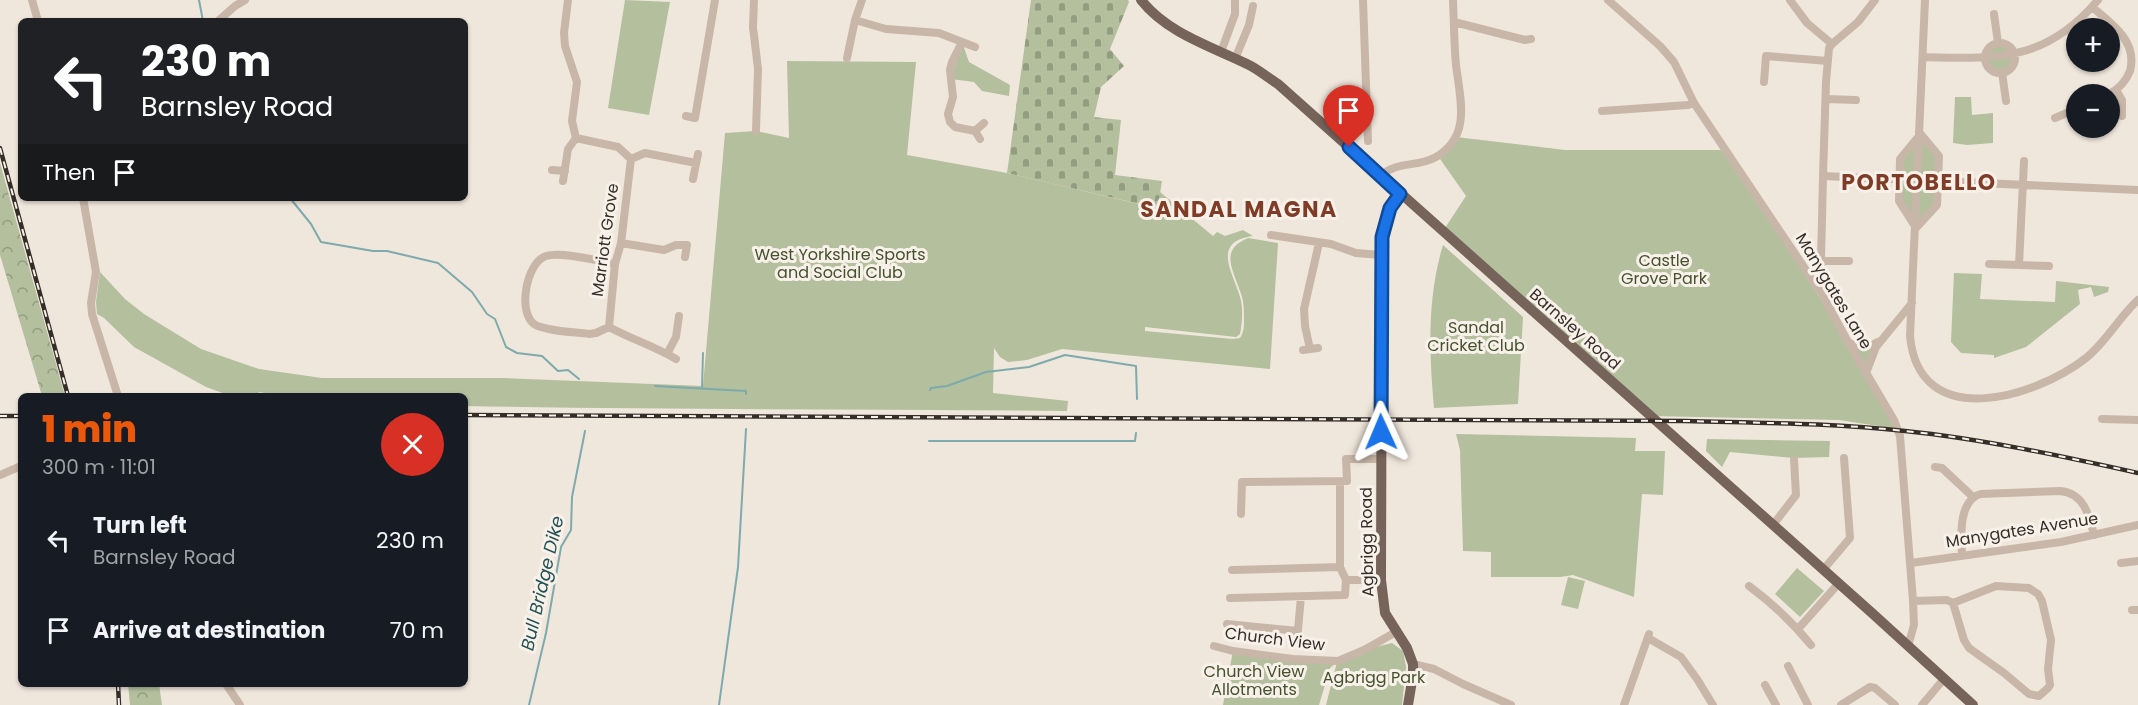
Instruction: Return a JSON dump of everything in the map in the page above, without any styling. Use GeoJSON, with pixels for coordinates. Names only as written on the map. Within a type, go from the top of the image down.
{"type":"FeatureCollection","features":[{"type":"Feature","properties":{"kind":"main road","name":"Barnsley Road"},"geometry":{"type":"LineString","coordinates":[[1141,0],[1179,32],[1249,65],[1278,84],[1839,583],[1972,705]]}},
{"type":"Feature","properties":{"kind":"main road","name":"Agbrigg Road"},"geometry":{"type":"LineString","coordinates":[[1400,194],[1393,203],[1382,237],[1381,580],[1384,613],[1407,648],[1413,664]]}},
{"type":"Feature","properties":{"kind":"main road"},"geometry":{"type":"LineString","coordinates":[[1408,705],[1413,664]]}},
{"type":"Feature","properties":{"kind":"street"},"geometry":{"type":"LineString","coordinates":[[32,0],[37,18]]}},
{"type":"Feature","properties":{"kind":"street"},"geometry":{"type":"LineString","coordinates":[[221,18],[245,0]]}},
{"type":"Feature","properties":{"kind":"street"},"geometry":{"type":"LineString","coordinates":[[563,181],[568,149],[576,138],[572,121],[577,82],[565,46],[564,33],[568,0]]}},
{"type":"Feature","properties":{"kind":"street"},"geometry":{"type":"LineString","coordinates":[[686,116],[695,118],[715,0]]}},
{"type":"Feature","properties":{"kind":"street"},"geometry":{"type":"LineString","coordinates":[[754,0],[753,27],[758,69],[756,131]]}},
{"type":"Feature","properties":{"kind":"street"},"geometry":{"type":"LineString","coordinates":[[847,58],[862,0]]}},
{"type":"Feature","properties":{"kind":"street"},"geometry":{"type":"LineString","coordinates":[[1221,52],[1235,14],[1235,0]]}},
{"type":"Feature","properties":{"kind":"street"},"geometry":{"type":"LineString","coordinates":[[1363,0],[1368,141]]}},
{"type":"Feature","properties":{"kind":"street"},"geometry":{"type":"LineString","coordinates":[[1380,176],[1388,168],[1404,164],[1422,164],[1438,156],[1458,134],[1462,106],[1453,0]]}},
{"type":"Feature","properties":{"kind":"street","name":"Manygates Lane"},"geometry":{"type":"LineString","coordinates":[[1608,0],[1674,62],[1694,103],[1822,294],[1898,429],[1913,601],[1914,625],[1908,646]]}},
{"type":"Feature","properties":{"kind":"street"},"geometry":{"type":"LineString","coordinates":[[1790,0],[1807,23],[1832,44]]}},
{"type":"Feature","properties":{"kind":"street"},"geometry":{"type":"LineString","coordinates":[[1822,294],[1823,176],[1828,61],[1832,44],[1858,22],[1875,0]]}},
{"type":"Feature","properties":{"kind":"street"},"geometry":{"type":"LineString","coordinates":[[1925,0],[1910,336],[1917,366],[1938,389],[1950,395],[1972,400],[2016,392],[2050,379],[2076,365],[2096,349],[2138,300]]}},
{"type":"Feature","properties":{"kind":"street"},"geometry":{"type":"LineString","coordinates":[[1923,57],[1985,59],[2014,55],[2042,46],[2059,36],[2077,23],[2095,4],[2121,31],[2129,44],[2132,65],[2127,78],[2120,85]]}},
{"type":"Feature","properties":{"kind":"street"},"geometry":{"type":"LineString","coordinates":[[1235,59],[1249,25],[1253,6]]}},
{"type":"Feature","properties":{"kind":"street"},"geometry":{"type":"LineString","coordinates":[[1994,14],[1998,43]]}},
{"type":"Feature","properties":{"kind":"street"},"geometry":{"type":"LineString","coordinates":[[855,20],[886,30],[939,33],[975,47]]}},
{"type":"Feature","properties":{"kind":"street"},"geometry":{"type":"LineString","coordinates":[[1454,22],[1525,40],[1531,39]]}},
{"type":"Feature","properties":{"kind":"street"},"geometry":{"type":"LineString","coordinates":[[962,42],[950,70],[953,97],[948,114],[950,122],[962,130],[975,131],[984,123]]}},
{"type":"Feature","properties":{"kind":"street"},"geometry":{"type":"LineString","coordinates":[[1998,43],[2008,45],[2014,55],[2012,67],[2002,72],[1990,69],[1985,59],[1988,48],[1998,43]]}},
{"type":"Feature","properties":{"kind":"street"},"geometry":{"type":"LineString","coordinates":[[1764,82],[1767,56],[1828,61]]}},
{"type":"Feature","properties":{"kind":"street"},"geometry":{"type":"LineString","coordinates":[[2002,72],[2006,101]]}},
{"type":"Feature","properties":{"kind":"street"},"geometry":{"type":"LineString","coordinates":[[2120,98],[2122,100],[2122,116]]}},
{"type":"Feature","properties":{"kind":"street"},"geometry":{"type":"LineString","coordinates":[[1826,99],[1856,100]]}},
{"type":"Feature","properties":{"kind":"street"},"geometry":{"type":"LineString","coordinates":[[1602,111],[1694,103]]}},
{"type":"Feature","properties":{"kind":"street"},"geometry":{"type":"LineString","coordinates":[[2055,118],[2066,113]]}},
{"type":"Feature","properties":{"kind":"street"},"geometry":{"type":"LineString","coordinates":[[975,131],[980,140]]}},
{"type":"Feature","properties":{"kind":"street"},"geometry":{"type":"LineString","coordinates":[[1915,228],[1899,201],[1900,159],[1919,134]]}},
{"type":"Feature","properties":{"kind":"street"},"geometry":{"type":"LineString","coordinates":[[1915,228],[1937,205],[1939,156],[1919,134]]}},
{"type":"Feature","properties":{"kind":"street"},"geometry":{"type":"LineString","coordinates":[[576,138],[585,142],[618,147],[631,159],[645,153],[696,163]]}},
{"type":"Feature","properties":{"kind":"street"},"geometry":{"type":"LineString","coordinates":[[693,179],[698,154]]}},
{"type":"Feature","properties":{"kind":"street","name":"Marriott Grove"},"geometry":{"type":"LineString","coordinates":[[609,327],[615,264],[621,243],[631,159]]}},
{"type":"Feature","properties":{"kind":"street"},"geometry":{"type":"LineString","coordinates":[[2019,265],[2024,161]]}},
{"type":"Feature","properties":{"kind":"street"},"geometry":{"type":"LineString","coordinates":[[552,170],[565,171]]}},
{"type":"Feature","properties":{"kind":"street"},"geometry":{"type":"LineString","coordinates":[[1823,176],[2138,190]]}},
{"type":"Feature","properties":{"kind":"street"},"geometry":{"type":"LineString","coordinates":[[83,201],[96,272],[91,303],[92,314],[117,393]]}},
{"type":"Feature","properties":{"kind":"street"},"geometry":{"type":"LineString","coordinates":[[1271,235],[1338,246],[1356,253],[1382,255]]}},
{"type":"Feature","properties":{"kind":"street"},"geometry":{"type":"LineString","coordinates":[[621,243],[664,250],[682,243],[687,244],[685,257]]}},
{"type":"Feature","properties":{"kind":"street"},"geometry":{"type":"LineString","coordinates":[[1310,349],[1304,309],[1319,243]]}},
{"type":"Feature","properties":{"kind":"street"},"geometry":{"type":"LineString","coordinates":[[615,264],[559,255],[544,256],[534,264],[531,271],[524,307],[528,318],[538,326],[589,334],[609,327],[629,338],[645,342],[676,359]]}},
{"type":"Feature","properties":{"kind":"street"},"geometry":{"type":"LineString","coordinates":[[1821,261],[1849,261]]}},
{"type":"Feature","properties":{"kind":"street"},"geometry":{"type":"LineString","coordinates":[[1989,264],[2049,266]]}},
{"type":"Feature","properties":{"kind":"street"},"geometry":{"type":"LineString","coordinates":[[1866,373],[1871,355],[1912,303]]}},
{"type":"Feature","properties":{"kind":"street"},"geometry":{"type":"LineString","coordinates":[[667,354],[676,338],[679,315]]}},
{"type":"Feature","properties":{"kind":"street"},"geometry":{"type":"LineString","coordinates":[[1848,342],[1854,346],[1866,346],[1882,340]]}},
{"type":"Feature","properties":{"kind":"street"},"geometry":{"type":"LineString","coordinates":[[2102,419],[2138,420]]}},
{"type":"Feature","properties":{"kind":"street"},"geometry":{"type":"LineString","coordinates":[[1823,570],[1850,538],[1844,458]]}},
{"type":"Feature","properties":{"kind":"street"},"geometry":{"type":"LineString","coordinates":[[1241,514],[1242,482],[1347,481],[1346,459],[1382,459]]}},
{"type":"Feature","properties":{"kind":"street"},"geometry":{"type":"LineString","coordinates":[[1773,525],[1796,495],[1794,460]]}},
{"type":"Feature","properties":{"kind":"street"},"geometry":{"type":"LineString","coordinates":[[0,475],[18,467]]}},
{"type":"Feature","properties":{"kind":"street"},"geometry":{"type":"LineString","coordinates":[[1935,468],[1942,468],[1973,497]]}},
{"type":"Feature","properties":{"kind":"street"},"geometry":{"type":"LineString","coordinates":[[1230,598],[1345,596],[1347,580],[1341,567],[1340,482]]}},
{"type":"Feature","properties":{"kind":"street"},"geometry":{"type":"LineString","coordinates":[[1962,556],[1964,516],[1968,502],[1981,494],[2066,491],[2082,501],[2094,535]]}},
{"type":"Feature","properties":{"kind":"street","name":"Manygates Avenue"},"geometry":{"type":"LineString","coordinates":[[1911,563],[2044,545],[2138,525]]}},
{"type":"Feature","properties":{"kind":"street"},"geometry":{"type":"LineString","coordinates":[[1258,558],[1258,570]]}},
{"type":"Feature","properties":{"kind":"street"},"geometry":{"type":"LineString","coordinates":[[2121,563],[2138,561]]}},
{"type":"Feature","properties":{"kind":"street"},"geometry":{"type":"LineString","coordinates":[[1232,570],[1341,567]]}},
{"type":"Feature","properties":{"kind":"street"},"geometry":{"type":"LineString","coordinates":[[1347,580],[1381,580]]}},
{"type":"Feature","properties":{"kind":"street"},"geometry":{"type":"LineString","coordinates":[[1798,629],[1839,583]]}},
{"type":"Feature","properties":{"kind":"street"},"geometry":{"type":"LineString","coordinates":[[1913,601],[1947,600],[1953,603],[2002,585],[2029,588],[2038,594],[2042,601],[2051,640],[2048,688],[2039,696],[2029,694],[1969,648],[1964,640],[1953,603]]}},
{"type":"Feature","properties":{"kind":"street"},"geometry":{"type":"LineString","coordinates":[[1749,586],[1798,629],[1811,645]]}},
{"type":"Feature","properties":{"kind":"street"},"geometry":{"type":"LineString","coordinates":[[1227,624],[1298,635],[1301,597]]}},
{"type":"Feature","properties":{"kind":"street","name":"Church View"},"geometry":{"type":"LineString","coordinates":[[1214,646],[1233,651],[1293,659],[1338,661],[1396,632]]}},
{"type":"Feature","properties":{"kind":"street"},"geometry":{"type":"LineString","coordinates":[[1624,705],[1648,636],[1681,657],[1713,705]]}},
{"type":"Feature","properties":{"kind":"street"},"geometry":{"type":"LineString","coordinates":[[1413,664],[1434,669],[1495,702],[1511,705]]}},
{"type":"Feature","properties":{"kind":"street"},"geometry":{"type":"LineString","coordinates":[[1788,666],[1808,705]]}},
{"type":"Feature","properties":{"kind":"street"},"geometry":{"type":"LineString","coordinates":[[1922,705],[1943,680]]}},
{"type":"Feature","properties":{"kind":"street"},"geometry":{"type":"LineString","coordinates":[[1765,685],[1776,705]]}},
{"type":"Feature","properties":{"kind":"street"},"geometry":{"type":"LineString","coordinates":[[228,687],[240,705]]}},
{"type":"Feature","properties":{"kind":"street"},"geometry":{"type":"LineString","coordinates":[[1841,705],[1870,687],[1875,688],[1894,705]]}},
{"type":"Feature","properties":{"kind":"green space"},"geometry":{"type":"Polygon","coordinates":[[[625,0],[670,2],[649,115],[608,108],[625,0]]]}},
{"type":"Feature","properties":{"kind":"green space"},"geometry":{"type":"Polygon","coordinates":[[[1031,0],[1128,0],[1110,49],[1124,66],[1101,87],[1094,117],[1121,120],[1115,175],[1162,181],[1159,200],[1148,206],[1007,173],[1031,0]]]}},
{"type":"Feature","properties":{"kind":"green space"},"geometry":{"type":"Polygon","coordinates":[[[962,42],[969,62],[1010,85],[1009,96],[982,91],[974,82],[951,79],[962,42]]]}},
{"type":"Feature","properties":{"kind":"green space"},"geometry":{"type":"Polygon","coordinates":[[[2000,43],[2006,44],[2014,52],[2014,64],[2006,72],[2000,73],[1994,72],[1986,64],[1985,58],[1986,52],[1994,44],[2000,43]]]}},
{"type":"Feature","properties":{"kind":"green space","name":"West Yorkshire Sports and Social Club"},"geometry":{"type":"Polygon","coordinates":[[[787,61],[916,62],[907,155],[1007,173],[1147,206],[1159,200],[1160,192],[1213,236],[1217,232],[1225,236],[1243,230],[1253,236],[1239,240],[1231,245],[1228,253],[1228,262],[1242,305],[1240,334],[1236,337],[1145,327],[1145,331],[1240,338],[1244,327],[1244,305],[1230,261],[1231,254],[1239,243],[1248,238],[1278,243],[1270,369],[1062,349],[1027,360],[1008,362],[1000,357],[994,348],[993,393],[1068,401],[1067,411],[468,406],[468,393],[223,393],[206,387],[134,347],[97,314],[96,302],[100,272],[125,299],[144,314],[201,349],[259,369],[322,378],[501,378],[703,386],[725,133],[756,131],[789,138],[787,61]]]}},
{"type":"Feature","properties":{"kind":"green space"},"geometry":{"type":"Polygon","coordinates":[[[1955,97],[1971,97],[1972,115],[1993,113],[1993,143],[1967,145],[1953,143],[1955,97]]]}},
{"type":"Feature","properties":{"kind":"green space"},"geometry":{"type":"Polygon","coordinates":[[[1919,135],[1939,156],[1937,205],[1915,229],[1899,201],[1900,159],[1919,135]]]}},
{"type":"Feature","properties":{"kind":"green space","name":"Castle Grove Park"},"geometry":{"type":"Polygon","coordinates":[[[1456,137],[1565,150],[1725,150],[1848,342],[1873,345],[1866,367],[1898,429],[1839,420],[1651,416],[1443,231],[1466,196],[1438,156],[1456,137]]]}},
{"type":"Feature","properties":{"kind":"green space"},"geometry":{"type":"Polygon","coordinates":[[[0,163],[64,393],[41,393],[0,255],[0,163]]]}},
{"type":"Feature","properties":{"kind":"green space","name":"Sandal Cricket Club"},"geometry":{"type":"Polygon","coordinates":[[[1443,245],[1523,317],[1518,404],[1434,408],[1431,367],[1432,305],[1443,245]]]}},
{"type":"Feature","properties":{"kind":"green space"},"geometry":{"type":"Polygon","coordinates":[[[1954,273],[1982,274],[1980,299],[2055,302],[2056,281],[2109,287],[2108,292],[2094,297],[2091,287],[2078,290],[2080,304],[2026,347],[1994,358],[1994,355],[1961,353],[1951,342],[1954,273]]]}},
{"type":"Feature","properties":{"kind":"green space"},"geometry":{"type":"Polygon","coordinates":[[[1456,434],[1636,438],[1635,451],[1665,451],[1663,495],[1642,494],[1634,597],[1573,575],[1491,577],[1491,552],[1463,551],[1460,450],[1456,434]]]}},
{"type":"Feature","properties":{"kind":"green space"},"geometry":{"type":"Polygon","coordinates":[[[1707,439],[1830,441],[1829,457],[1793,458],[1730,452],[1722,467],[1706,451],[1707,439]]]}},
{"type":"Feature","properties":{"kind":"green space"},"geometry":{"type":"Polygon","coordinates":[[[1797,568],[1824,591],[1800,617],[1775,594],[1797,568]]]}},
{"type":"Feature","properties":{"kind":"green space"},"geometry":{"type":"Polygon","coordinates":[[[1568,577],[1585,581],[1578,609],[1561,605],[1568,577]]]}},
{"type":"Feature","properties":{"kind":"green space"},"geometry":{"type":"Polygon","coordinates":[[[1392,643],[1403,651],[1406,667],[1402,705],[1326,705],[1337,662],[1330,668],[1319,705],[1223,705],[1233,651],[1338,661],[1364,650],[1392,643]]]}},
{"type":"Feature","properties":{"kind":"green space"},"geometry":{"type":"Polygon","coordinates":[[[128,687],[159,687],[162,705],[130,705],[128,687]]]}},
{"type":"Feature","properties":{"kind":"waterway","name":"Bull Bridge Dike"},"geometry":{"type":"LineString","coordinates":[[199,0],[202,18]]}},
{"type":"Feature","properties":{"kind":"waterway","name":"Bull Bridge Dike"},"geometry":{"type":"LineString","coordinates":[[292,201],[311,224],[321,242],[373,251],[387,251],[438,263],[472,292],[487,314],[495,319],[506,347],[517,353],[542,356],[558,371],[568,370],[579,379]]}},
{"type":"Feature","properties":{"kind":"waterway"},"geometry":{"type":"LineString","coordinates":[[702,389],[703,353]]}},
{"type":"Feature","properties":{"kind":"waterway"},"geometry":{"type":"LineString","coordinates":[[930,390],[986,372],[1029,367],[1065,355],[1136,366],[1137,399]]}},
{"type":"Feature","properties":{"kind":"waterway"},"geometry":{"type":"LineString","coordinates":[[655,386],[746,391],[746,394]]}},
{"type":"Feature","properties":{"kind":"waterway"},"geometry":{"type":"LineString","coordinates":[[719,705],[738,567],[746,429]]}},
{"type":"Feature","properties":{"kind":"waterway","name":"Bull Bridge Dike"},"geometry":{"type":"LineString","coordinates":[[529,705],[546,633],[561,547],[571,530],[572,497],[585,431]]}},
{"type":"Feature","properties":{"kind":"waterway"},"geometry":{"type":"LineString","coordinates":[[929,441],[1135,441],[1136,433]]}},
{"type":"Feature","properties":{"kind":"railway"},"geometry":{"type":"LineString","coordinates":[[0,148],[67,393]]}},
{"type":"Feature","properties":{"kind":"railway"},"geometry":{"type":"LineString","coordinates":[[468,415],[1686,421],[1796,424],[1878,428],[1934,434],[2051,454],[2138,473]]}},
{"type":"Feature","properties":{"kind":"railway"},"geometry":{"type":"LineString","coordinates":[[0,416],[18,416]]}},
{"type":"Feature","properties":{"kind":"railway"},"geometry":{"type":"LineString","coordinates":[[118,687],[119,705]]}},
{"type":"Feature","properties":{"kind":"district","name":"PORTOBELLO"},"geometry":{"type":"Point","coordinates":[1919,182]}},
{"type":"Feature","properties":{"kind":"district","name":"SANDAL MAGNA"},"geometry":{"type":"Point","coordinates":[1239,209]}},
{"type":"Feature","properties":{"kind":"route"},"geometry":{"type":"LineString","coordinates":[[1349,147],[1400,194],[1390,208],[1382,237],[1381,432]]}},
{"type":"Feature","properties":{"kind":"park label","name":"Agbrigg Park"},"geometry":{"type":"Point","coordinates":[1374,677]}},
{"type":"Feature","properties":{"kind":"park label","name":"Church View Allotments"},"geometry":{"type":"Point","coordinates":[1254,680]}}]}
